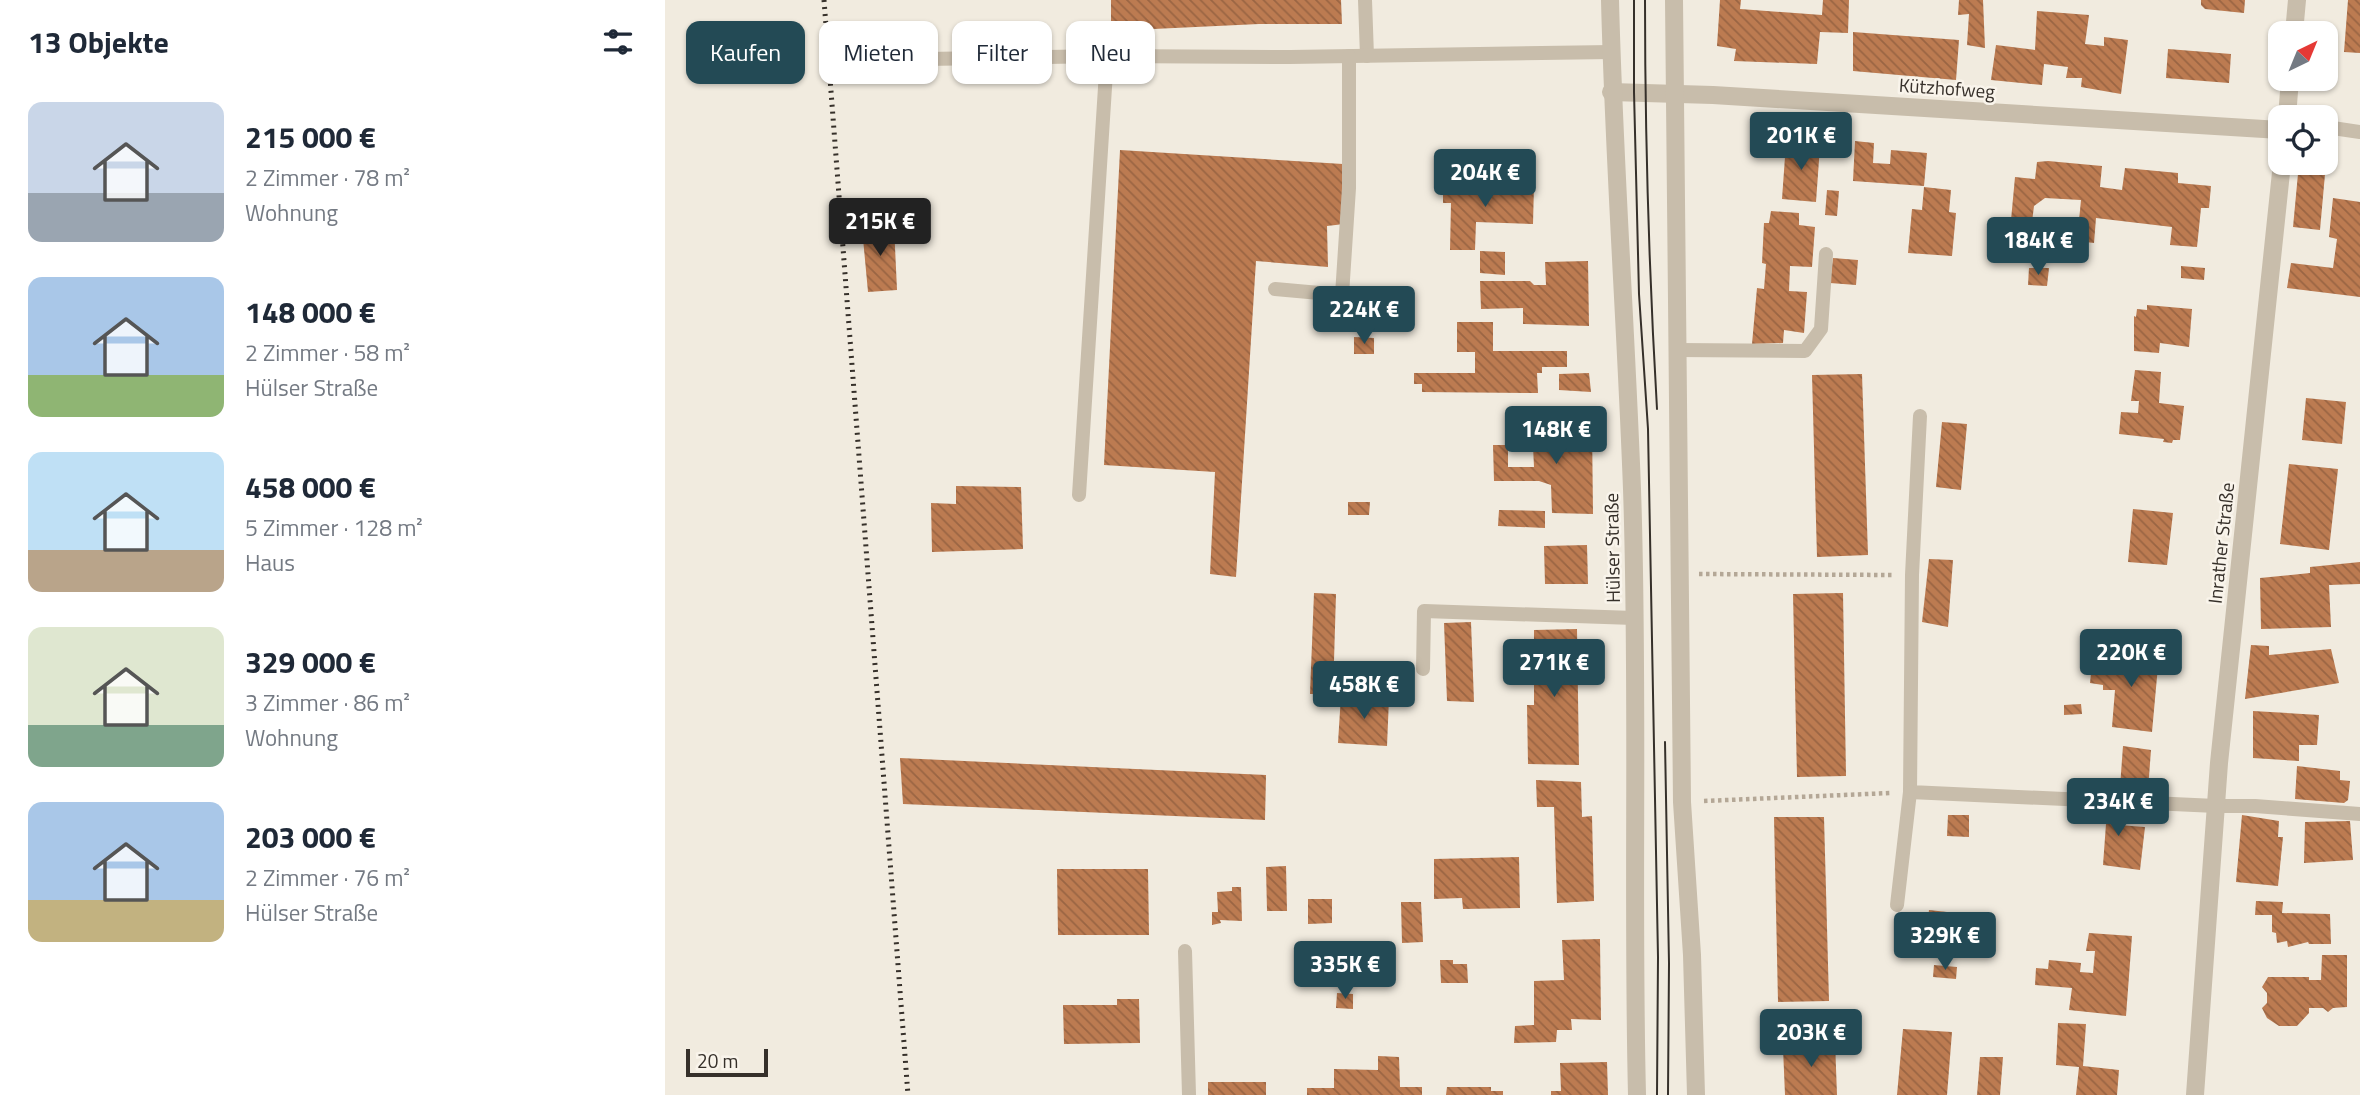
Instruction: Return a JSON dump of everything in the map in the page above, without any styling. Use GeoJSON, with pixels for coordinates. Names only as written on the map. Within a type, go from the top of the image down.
{"type":"FeatureCollection","features":[{"type":"Feature","properties":{"kind":"street","name":"Hülser Straße"},"geometry":{"type":"LineString","coordinates":[[1610,0],[1611,92],[1632,489],[1637,1095]]}},
{"type":"Feature","properties":{"kind":"street"},"geometry":{"type":"LineString","coordinates":[[1674,0],[1682,803],[1692,956],[1696,1095]]}},
{"type":"Feature","properties":{"kind":"street"},"geometry":{"type":"LineString","coordinates":[[2295,21],[2297,0]]}},
{"type":"Feature","properties":{"kind":"street","name":"Kützhofweg"},"geometry":{"type":"LineString","coordinates":[[1611,92],[1675,93],[2268,129]]}},
{"type":"Feature","properties":{"kind":"street","name":"Inrather Straße"},"geometry":{"type":"LineString","coordinates":[[2195,1095],[2216,806],[2281,175]]}},
{"type":"Feature","properties":{"kind":"lane"},"geometry":{"type":"LineString","coordinates":[[1365,0],[1367,56]]}},
{"type":"Feature","properties":{"kind":"lane"},"geometry":{"type":"LineString","coordinates":[[1155,56],[1611,52]]}},
{"type":"Feature","properties":{"kind":"lane"},"geometry":{"type":"LineString","coordinates":[[1275,289],[1342,295],[1349,188],[1349,56]]}},
{"type":"Feature","properties":{"kind":"lane"},"geometry":{"type":"LineString","coordinates":[[938,59],[1066,57]]}},
{"type":"Feature","properties":{"kind":"lane"},"geometry":{"type":"LineString","coordinates":[[1079,495],[1105,84]]}},
{"type":"Feature","properties":{"kind":"lane"},"geometry":{"type":"LineString","coordinates":[[2338,129],[2360,132]]}},
{"type":"Feature","properties":{"kind":"lane"},"geometry":{"type":"LineString","coordinates":[[1678,350],[1805,351],[1821,329],[1826,254]]}},
{"type":"Feature","properties":{"kind":"lane"},"geometry":{"type":"LineString","coordinates":[[1896,905],[1910,792],[1912,575],[1920,415]]}},
{"type":"Feature","properties":{"kind":"lane"},"geometry":{"type":"LineString","coordinates":[[1423,669],[1424,611],[1634,618]]}},
{"type":"Feature","properties":{"kind":"lane"},"geometry":{"type":"LineString","coordinates":[[1910,792],[2255,806],[2360,814]]}},
{"type":"Feature","properties":{"kind":"lane"},"geometry":{"type":"LineString","coordinates":[[1185,951],[1189,1095]]}},
{"type":"Feature","properties":{"kind":"path"},"geometry":{"type":"LineString","coordinates":[[1679,573],[1912,575]]}},
{"type":"Feature","properties":{"kind":"path"},"geometry":{"type":"LineString","coordinates":[[1682,803],[1910,792]]}},
{"type":"Feature","properties":{"kind":"building"},"geometry":{"type":"Polygon","coordinates":[[[1111,0],[1341,0],[1342,24],[1259,24],[1155,29],[1155,21],[1111,21],[1111,0]]]}},
{"type":"Feature","properties":{"kind":"building"},"geometry":{"type":"Polygon","coordinates":[[[1720,0],[1741,0],[1740,9],[1822,15],[1823,0],[1849,0],[1848,33],[1820,32],[1817,64],[1734,61],[1736,49],[1717,46],[1720,0]]]}},
{"type":"Feature","properties":{"kind":"building"},"geometry":{"type":"Polygon","coordinates":[[[1959,0],[1983,0],[1985,48],[1967,45],[1969,14],[1958,15],[1959,0]]]}},
{"type":"Feature","properties":{"kind":"building"},"geometry":{"type":"Polygon","coordinates":[[[2201,0],[2245,0],[2244,13],[2205,9],[2201,0]]]}},
{"type":"Feature","properties":{"kind":"building"},"geometry":{"type":"Polygon","coordinates":[[[2348,0],[2360,0],[2360,53],[2344,52],[2348,0]]]}},
{"type":"Feature","properties":{"kind":"building"},"geometry":{"type":"Polygon","coordinates":[[[2037,11],[2089,15],[2085,44],[2104,46],[2104,37],[2128,40],[2121,94],[2081,87],[2082,78],[2066,78],[2068,67],[2044,64],[2042,85],[1991,80],[1996,45],[2035,50],[2037,11]]]}},
{"type":"Feature","properties":{"kind":"building"},"geometry":{"type":"Polygon","coordinates":[[[1853,32],[1959,40],[1956,80],[1853,71],[1853,32]]]}},
{"type":"Feature","properties":{"kind":"building"},"geometry":{"type":"Polygon","coordinates":[[[2168,49],[2231,54],[2229,83],[2166,78],[2168,49]]]}},
{"type":"Feature","properties":{"kind":"building"},"geometry":{"type":"Polygon","coordinates":[[[1855,141],[1874,143],[1873,163],[1890,164],[1891,150],[1927,153],[1924,186],[1853,181],[1855,141]]]}},
{"type":"Feature","properties":{"kind":"building"},"geometry":{"type":"Polygon","coordinates":[[[1786,143],[1820,146],[1816,202],[1782,199],[1786,143]]]}},
{"type":"Feature","properties":{"kind":"building"},"geometry":{"type":"Polygon","coordinates":[[[1120,150],[1343,164],[1344,224],[1327,226],[1328,267],[1256,261],[1236,577],[1210,574],[1215,472],[1104,465],[1120,150]]]}},
{"type":"Feature","properties":{"kind":"building"},"geometry":{"type":"Polygon","coordinates":[[[2037,162],[2102,166],[2100,187],[2122,190],[2125,168],[2178,173],[2178,183],[2211,186],[2209,208],[2201,208],[2197,247],[2170,245],[2172,227],[2096,218],[2094,243],[2077,241],[2081,200],[2045,198],[2034,206],[2032,222],[2011,220],[2015,177],[2035,179],[2037,162]]]}},
{"type":"Feature","properties":{"kind":"building"},"geometry":{"type":"Polygon","coordinates":[[[2298,175],[2325,175],[2320,230],[2293,227],[2298,175]]]}},
{"type":"Feature","properties":{"kind":"building"},"geometry":{"type":"Polygon","coordinates":[[[1443,183],[1534,185],[1533,224],[1476,222],[1475,250],[1450,250],[1451,203],[1443,203],[1443,183]]]}},
{"type":"Feature","properties":{"kind":"building"},"geometry":{"type":"Polygon","coordinates":[[[1924,187],[1951,190],[1949,212],[1956,213],[1952,256],[1908,253],[1912,209],[1922,210],[1924,187]]]}},
{"type":"Feature","properties":{"kind":"building"},"geometry":{"type":"Polygon","coordinates":[[[1827,190],[1839,191],[1837,216],[1825,215],[1827,190]]]}},
{"type":"Feature","properties":{"kind":"building"},"geometry":{"type":"Polygon","coordinates":[[[2333,198],[2360,202],[2360,297],[2287,288],[2291,263],[2333,268],[2337,239],[2329,237],[2333,198]]]}},
{"type":"Feature","properties":{"kind":"building"},"geometry":{"type":"Polygon","coordinates":[[[1771,211],[1799,213],[1799,225],[1815,227],[1812,267],[1790,266],[1789,291],[1807,292],[1804,333],[1784,330],[1783,343],[1752,344],[1757,288],[1764,289],[1764,223],[1769,223],[1771,211]]]}},
{"type":"Feature","properties":{"kind":"building"},"geometry":{"type":"Polygon","coordinates":[[[894,226],[897,290],[868,292],[862,228],[894,226]]]}},
{"type":"Feature","properties":{"kind":"building"},"geometry":{"type":"Polygon","coordinates":[[[1480,251],[1505,252],[1505,275],[1480,273],[1480,251]]]}},
{"type":"Feature","properties":{"kind":"building"},"geometry":{"type":"Polygon","coordinates":[[[1833,258],[1858,260],[1856,285],[1830,283],[1833,258]]]}},
{"type":"Feature","properties":{"kind":"building"},"geometry":{"type":"Polygon","coordinates":[[[1588,261],[1589,326],[1523,324],[1523,308],[1481,309],[1480,281],[1530,281],[1534,285],[1546,285],[1545,262],[1588,261]]]}},
{"type":"Feature","properties":{"kind":"building"},"geometry":{"type":"Polygon","coordinates":[[[2181,266],[2205,268],[2204,280],[2181,278],[2181,266]]]}},
{"type":"Feature","properties":{"kind":"building"},"geometry":{"type":"Polygon","coordinates":[[[2029,268],[2049,268],[2047,286],[2028,285],[2029,268]]]}},
{"type":"Feature","properties":{"kind":"building"},"geometry":{"type":"Polygon","coordinates":[[[2147,305],[2192,309],[2189,347],[2160,343],[2159,353],[2134,351],[2134,316],[2136,317],[2137,309],[2147,310],[2147,305]]]}},
{"type":"Feature","properties":{"kind":"building"},"geometry":{"type":"Polygon","coordinates":[[[1457,322],[1493,322],[1493,351],[1567,351],[1567,367],[1542,367],[1542,373],[1537,373],[1538,393],[1422,392],[1422,384],[1414,384],[1414,373],[1475,373],[1475,352],[1457,352],[1457,322]]]}},
{"type":"Feature","properties":{"kind":"building"},"geometry":{"type":"Polygon","coordinates":[[[1354,337],[1374,338],[1374,354],[1354,354],[1354,337]]]}},
{"type":"Feature","properties":{"kind":"building"},"geometry":{"type":"Polygon","coordinates":[[[2135,370],[2161,372],[2159,403],[2184,406],[2180,440],[2173,440],[2172,443],[2163,442],[2164,439],[2119,434],[2121,412],[2138,413],[2139,401],[2131,401],[2135,370]]]}},
{"type":"Feature","properties":{"kind":"building"},"geometry":{"type":"Polygon","coordinates":[[[1589,373],[1591,392],[1559,390],[1559,374],[1589,373]]]}},
{"type":"Feature","properties":{"kind":"building"},"geometry":{"type":"Polygon","coordinates":[[[1862,374],[1868,555],[1817,557],[1812,375],[1862,374]]]}},
{"type":"Feature","properties":{"kind":"building"},"geometry":{"type":"Polygon","coordinates":[[[2306,398],[2346,402],[2342,444],[2302,440],[2306,398]]]}},
{"type":"Feature","properties":{"kind":"building"},"geometry":{"type":"Polygon","coordinates":[[[1942,422],[1967,424],[1961,490],[1936,487],[1942,422]]]}},
{"type":"Feature","properties":{"kind":"building"},"geometry":{"type":"Polygon","coordinates":[[[1532,425],[1592,425],[1593,514],[1552,513],[1551,485],[1539,481],[1494,481],[1493,445],[1508,445],[1508,467],[1534,467],[1532,425]]]}},
{"type":"Feature","properties":{"kind":"building"},"geometry":{"type":"Polygon","coordinates":[[[2289,464],[2338,469],[2329,550],[2280,544],[2289,464]]]}},
{"type":"Feature","properties":{"kind":"building"},"geometry":{"type":"Polygon","coordinates":[[[956,486],[1021,487],[1023,549],[932,552],[931,503],[956,504],[956,486]]]}},
{"type":"Feature","properties":{"kind":"building"},"geometry":{"type":"Polygon","coordinates":[[[1348,502],[1370,502],[1369,515],[1348,515],[1348,502]]]}},
{"type":"Feature","properties":{"kind":"building"},"geometry":{"type":"Polygon","coordinates":[[[2133,509],[2173,513],[2167,565],[2128,562],[2133,509]]]}},
{"type":"Feature","properties":{"kind":"building"},"geometry":{"type":"Polygon","coordinates":[[[1499,510],[1545,511],[1545,528],[1498,526],[1499,510]]]}},
{"type":"Feature","properties":{"kind":"building"},"geometry":{"type":"Polygon","coordinates":[[[1587,545],[1588,584],[1545,584],[1544,546],[1587,545]]]}},
{"type":"Feature","properties":{"kind":"building"},"geometry":{"type":"Polygon","coordinates":[[[1929,559],[1953,560],[1948,627],[1922,622],[1929,559]]]}},
{"type":"Feature","properties":{"kind":"building"},"geometry":{"type":"Polygon","coordinates":[[[2360,562],[2360,584],[2329,585],[2331,627],[2261,629],[2260,578],[2310,573],[2310,567],[2360,562]]]}},
{"type":"Feature","properties":{"kind":"building"},"geometry":{"type":"Polygon","coordinates":[[[1314,593],[1336,594],[1333,694],[1310,694],[1314,593]]]}},
{"type":"Feature","properties":{"kind":"building"},"geometry":{"type":"Polygon","coordinates":[[[1843,593],[1846,776],[1797,777],[1793,594],[1843,593]]]}},
{"type":"Feature","properties":{"kind":"building"},"geometry":{"type":"Polygon","coordinates":[[[1471,622],[1474,702],[1447,701],[1444,623],[1471,622]]]}},
{"type":"Feature","properties":{"kind":"building"},"geometry":{"type":"Polygon","coordinates":[[[1577,629],[1579,765],[1528,764],[1527,705],[1534,705],[1534,679],[1527,680],[1526,654],[1534,654],[1534,630],[1577,629]]]}},
{"type":"Feature","properties":{"kind":"building"},"geometry":{"type":"Polygon","coordinates":[[[2251,645],[2269,646],[2269,655],[2331,649],[2339,683],[2245,699],[2251,645]]]}},
{"type":"Feature","properties":{"kind":"building"},"geometry":{"type":"Polygon","coordinates":[[[2126,652],[2159,655],[2152,732],[2112,727],[2115,690],[2103,690],[2103,685],[2090,683],[2092,664],[2115,665],[2116,654],[2126,655],[2126,652]]]}},
{"type":"Feature","properties":{"kind":"building"},"geometry":{"type":"Polygon","coordinates":[[[1341,695],[1389,698],[1387,746],[1338,743],[1341,695]]]}},
{"type":"Feature","properties":{"kind":"building"},"geometry":{"type":"Polygon","coordinates":[[[2081,704],[2082,714],[2064,715],[2064,705],[2081,704]]]}},
{"type":"Feature","properties":{"kind":"building"},"geometry":{"type":"Polygon","coordinates":[[[2253,711],[2319,715],[2317,745],[2299,745],[2299,761],[2253,758],[2253,711]]]}},
{"type":"Feature","properties":{"kind":"building"},"geometry":{"type":"Polygon","coordinates":[[[2123,746],[2151,750],[2148,790],[2120,787],[2123,746]]]}},
{"type":"Feature","properties":{"kind":"building"},"geometry":{"type":"Polygon","coordinates":[[[900,758],[1266,775],[1265,820],[903,804],[900,758]]]}},
{"type":"Feature","properties":{"kind":"building"},"geometry":{"type":"Polygon","coordinates":[[[2297,766],[2340,771],[2340,780],[2350,781],[2348,800],[2344,803],[2295,799],[2297,766]]]}},
{"type":"Feature","properties":{"kind":"building"},"geometry":{"type":"Polygon","coordinates":[[[1536,780],[1581,782],[1582,817],[1592,816],[1594,901],[1557,903],[1554,807],[1537,807],[1536,780]]]}},
{"type":"Feature","properties":{"kind":"building"},"geometry":{"type":"Polygon","coordinates":[[[2086,806],[2119,807],[2118,825],[2145,827],[2140,870],[2103,865],[2106,824],[2085,822],[2086,806]]]}},
{"type":"Feature","properties":{"kind":"building"},"geometry":{"type":"Polygon","coordinates":[[[1948,815],[1969,815],[1969,837],[1947,836],[1948,815]]]}},
{"type":"Feature","properties":{"kind":"building"},"geometry":{"type":"Polygon","coordinates":[[[2242,815],[2279,821],[2278,837],[2283,837],[2278,886],[2236,882],[2242,815]]]}},
{"type":"Feature","properties":{"kind":"building"},"geometry":{"type":"Polygon","coordinates":[[[1774,817],[1824,817],[1829,1001],[1778,1002],[1774,817]]]}},
{"type":"Feature","properties":{"kind":"building"},"geometry":{"type":"Polygon","coordinates":[[[2350,821],[2353,860],[2304,863],[2305,822],[2350,821]]]}},
{"type":"Feature","properties":{"kind":"building"},"geometry":{"type":"Polygon","coordinates":[[[1519,857],[1520,908],[1463,909],[1462,898],[1434,899],[1434,859],[1519,857]]]}},
{"type":"Feature","properties":{"kind":"building"},"geometry":{"type":"Polygon","coordinates":[[[1286,866],[1287,911],[1267,911],[1266,867],[1286,866]]]}},
{"type":"Feature","properties":{"kind":"building"},"geometry":{"type":"Polygon","coordinates":[[[1057,869],[1148,869],[1149,935],[1058,935],[1057,869]]]}},
{"type":"Feature","properties":{"kind":"building"},"geometry":{"type":"Polygon","coordinates":[[[1232,887],[1241,887],[1242,921],[1220,920],[1221,923],[1212,925],[1212,912],[1218,912],[1217,892],[1232,891],[1232,887]]]}},
{"type":"Feature","properties":{"kind":"building"},"geometry":{"type":"Polygon","coordinates":[[[1308,899],[1332,899],[1332,923],[1308,924],[1308,899]]]}},
{"type":"Feature","properties":{"kind":"building"},"geometry":{"type":"Polygon","coordinates":[[[2256,901],[2283,902],[2282,913],[2330,914],[2331,944],[2308,942],[2288,947],[2287,941],[2277,943],[2276,933],[2272,932],[2272,915],[2255,915],[2256,901]]]}},
{"type":"Feature","properties":{"kind":"building"},"geometry":{"type":"Polygon","coordinates":[[[1401,902],[1421,902],[1423,942],[1402,943],[1401,902]]]}},
{"type":"Feature","properties":{"kind":"building"},"geometry":{"type":"Polygon","coordinates":[[[1929,910],[1947,912],[1945,930],[1927,928],[1929,910]]]}},
{"type":"Feature","properties":{"kind":"building"},"geometry":{"type":"Polygon","coordinates":[[[2089,933],[2132,936],[2126,1016],[2069,1010],[2072,988],[2035,985],[2036,968],[2048,969],[2049,960],[2081,963],[2080,972],[2093,973],[2095,951],[2086,951],[2089,933]]]}},
{"type":"Feature","properties":{"kind":"building"},"geometry":{"type":"Polygon","coordinates":[[[1600,939],[1601,1020],[1571,1019],[1572,1030],[1557,1030],[1556,1042],[1514,1043],[1515,1026],[1534,1025],[1534,981],[1564,980],[1562,940],[1600,939]]]}},
{"type":"Feature","properties":{"kind":"building"},"geometry":{"type":"Polygon","coordinates":[[[2322,955],[2347,955],[2347,1007],[2333,1008],[2328,1012],[2323,1008],[2309,1008],[2309,1013],[2297,1026],[2279,1026],[2267,1018],[2262,1008],[2267,1003],[2267,993],[2262,987],[2268,977],[2309,977],[2309,980],[2321,980],[2322,955]]]}},
{"type":"Feature","properties":{"kind":"building"},"geometry":{"type":"Polygon","coordinates":[[[1440,960],[1467,964],[1468,983],[1441,983],[1440,960]]]}},
{"type":"Feature","properties":{"kind":"building"},"geometry":{"type":"Polygon","coordinates":[[[1934,965],[1957,967],[1956,979],[1933,977],[1934,965]]]}},
{"type":"Feature","properties":{"kind":"building"},"geometry":{"type":"Polygon","coordinates":[[[1337,993],[1353,994],[1353,1009],[1336,1008],[1337,993]]]}},
{"type":"Feature","properties":{"kind":"building"},"geometry":{"type":"Polygon","coordinates":[[[1117,999],[1139,999],[1140,1043],[1064,1044],[1063,1005],[1117,1005],[1117,999]]]}},
{"type":"Feature","properties":{"kind":"building"},"geometry":{"type":"Polygon","coordinates":[[[2058,1023],[2086,1024],[2083,1066],[2119,1070],[2117,1095],[2076,1095],[2079,1067],[2056,1065],[2058,1023]]]}},
{"type":"Feature","properties":{"kind":"building"},"geometry":{"type":"Polygon","coordinates":[[[1903,1029],[1952,1032],[1947,1095],[1897,1095],[1903,1029]]]}},
{"type":"Feature","properties":{"kind":"building"},"geometry":{"type":"Polygon","coordinates":[[[1835,1041],[1837,1095],[1785,1095],[1783,1048],[1800,1047],[1800,1043],[1835,1041]]]}},
{"type":"Feature","properties":{"kind":"building"},"geometry":{"type":"Polygon","coordinates":[[[1378,1056],[1399,1057],[1400,1087],[1422,1087],[1422,1095],[1307,1095],[1307,1088],[1334,1088],[1334,1069],[1378,1070],[1378,1056]]]}},
{"type":"Feature","properties":{"kind":"building"},"geometry":{"type":"Polygon","coordinates":[[[1980,1057],[2003,1057],[2000,1095],[1977,1095],[1980,1057]]]}},
{"type":"Feature","properties":{"kind":"building"},"geometry":{"type":"Polygon","coordinates":[[[1607,1062],[1608,1095],[1551,1095],[1551,1091],[1561,1091],[1560,1063],[1607,1062]]]}},
{"type":"Feature","properties":{"kind":"building"},"geometry":{"type":"Polygon","coordinates":[[[1208,1082],[1266,1082],[1266,1095],[1208,1095],[1208,1082]]]}},
{"type":"Feature","properties":{"kind":"building"},"geometry":{"type":"Polygon","coordinates":[[[1447,1087],[1491,1087],[1491,1091],[1503,1091],[1503,1095],[1446,1095],[1447,1087]]]}},
{"type":"Feature","properties":{"kind":"tram line"},"geometry":{"type":"LineString","coordinates":[[1634,0],[1639,294],[1648,429],[1658,957],[1657,1095]]}},
{"type":"Feature","properties":{"kind":"tram line"},"geometry":{"type":"LineString","coordinates":[[1645,0],[1648,205],[1657,409]]}},
{"type":"Feature","properties":{"kind":"tram line"},"geometry":{"type":"LineString","coordinates":[[1665,742],[1669,963],[1668,1095]]}},
{"type":"Feature","properties":{"kind":"railway"},"geometry":{"type":"LineString","coordinates":[[824,0],[908,1095]]}}]}
